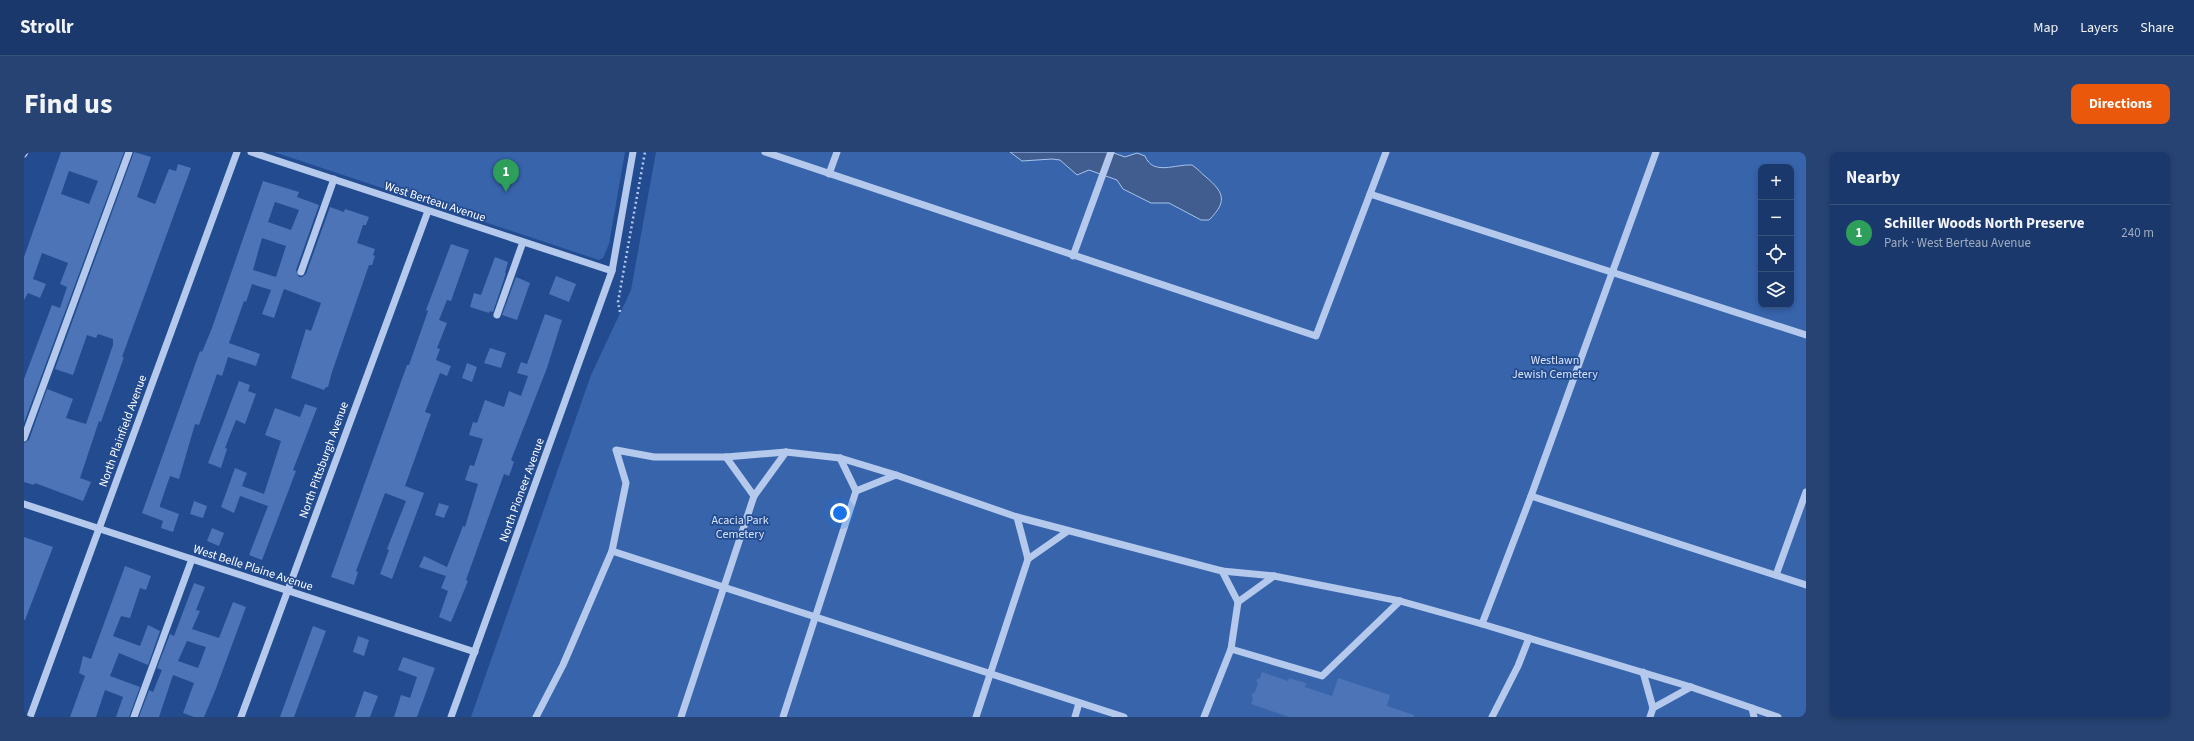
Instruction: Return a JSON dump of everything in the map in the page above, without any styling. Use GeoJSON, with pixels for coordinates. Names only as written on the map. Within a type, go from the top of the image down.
{"type":"FeatureCollection","features":[{"type":"Feature","properties":{"kind":"street"},"geometry":{"type":"LineString","coordinates":[[24,438],[129,152]]}},
{"type":"Feature","properties":{"kind":"street","name":"North Plainfield Avenue"},"geometry":{"type":"LineString","coordinates":[[30,717],[237,152]]}},
{"type":"Feature","properties":{"kind":"street","name":"West Berteau Avenue"},"geometry":{"type":"LineString","coordinates":[[251,152],[612,271]]}},
{"type":"Feature","properties":{"kind":"street","name":"North Pioneer Avenue"},"geometry":{"type":"LineString","coordinates":[[451,717],[612,271],[633,152]]}},
{"type":"Feature","properties":{"kind":"street"},"geometry":{"type":"LineString","coordinates":[[765,152],[1316,336],[1386,152]]}},
{"type":"Feature","properties":{"kind":"street"},"geometry":{"type":"LineString","coordinates":[[829,174],[837,152]]}},
{"type":"Feature","properties":{"kind":"street"},"geometry":{"type":"LineString","coordinates":[[1073,256],[1111,152]]}},
{"type":"Feature","properties":{"kind":"street"},"geometry":{"type":"LineString","coordinates":[[1482,624],[1531,496],[1656,152]]}},
{"type":"Feature","properties":{"kind":"street"},"geometry":{"type":"LineString","coordinates":[[301,272],[334,179]]}},
{"type":"Feature","properties":{"kind":"street"},"geometry":{"type":"LineString","coordinates":[[1370,194],[1806,335]]}},
{"type":"Feature","properties":{"kind":"street","name":"North Pittsburgh Avenue"},"geometry":{"type":"LineString","coordinates":[[241,717],[428,211]]}},
{"type":"Feature","properties":{"kind":"street"},"geometry":{"type":"LineString","coordinates":[[497,315],[523,242]]}},
{"type":"Feature","properties":{"kind":"street"},"geometry":{"type":"LineString","coordinates":[[536,717],[564,665],[612,552],[626,483],[616,450],[654,458],[726,457],[786,452],[840,458],[1068,531],[1222,571],[1274,576],[1400,601],[1691,687],[1778,717]]}},
{"type":"Feature","properties":{"kind":"street"},"geometry":{"type":"LineString","coordinates":[[681,717],[754,496],[786,452]]}},
{"type":"Feature","properties":{"kind":"street"},"geometry":{"type":"LineString","coordinates":[[726,457],[754,496]]}},
{"type":"Feature","properties":{"kind":"street"},"geometry":{"type":"LineString","coordinates":[[783,717],[814,617],[856,491],[840,458]]}},
{"type":"Feature","properties":{"kind":"street"},"geometry":{"type":"LineString","coordinates":[[856,491],[896,475]]}},
{"type":"Feature","properties":{"kind":"street"},"geometry":{"type":"LineString","coordinates":[[1776,575],[1806,492]]}},
{"type":"Feature","properties":{"kind":"street"},"geometry":{"type":"LineString","coordinates":[[1531,496],[1806,585]]}},
{"type":"Feature","properties":{"kind":"street","name":"West Belle Plaine Avenue"},"geometry":{"type":"LineString","coordinates":[[24,504],[475,652]]}},
{"type":"Feature","properties":{"kind":"street"},"geometry":{"type":"LineString","coordinates":[[976,717],[1028,559],[1018,516]]}},
{"type":"Feature","properties":{"kind":"street"},"geometry":{"type":"LineString","coordinates":[[1028,559],[1068,531]]}},
{"type":"Feature","properties":{"kind":"street"},"geometry":{"type":"LineString","coordinates":[[612,552],[1124,717]]}},
{"type":"Feature","properties":{"kind":"street"},"geometry":{"type":"LineString","coordinates":[[134,717],[192,559]]}},
{"type":"Feature","properties":{"kind":"street"},"geometry":{"type":"LineString","coordinates":[[1204,717],[1231,649],[1238,602],[1222,571]]}},
{"type":"Feature","properties":{"kind":"street"},"geometry":{"type":"LineString","coordinates":[[1238,602],[1274,576]]}},
{"type":"Feature","properties":{"kind":"street"},"geometry":{"type":"LineString","coordinates":[[1231,649],[1322,676],[1400,601]]}},
{"type":"Feature","properties":{"kind":"street"},"geometry":{"type":"LineString","coordinates":[[1492,717],[1518,666],[1529,638]]}},
{"type":"Feature","properties":{"kind":"street"},"geometry":{"type":"LineString","coordinates":[[1642,672],[1653,708],[1650,717]]}},
{"type":"Feature","properties":{"kind":"street"},"geometry":{"type":"LineString","coordinates":[[1653,708],[1691,687]]}},
{"type":"Feature","properties":{"kind":"street"},"geometry":{"type":"LineString","coordinates":[[1075,717],[1079,703]]}},
{"type":"Feature","properties":{"kind":"street"},"geometry":{"type":"LineString","coordinates":[[1752,708],[1754,717]]}},
{"type":"Feature","properties":{"kind":"path"},"geometry":{"type":"LineString","coordinates":[[620,312],[618,302],[645,152]]}},
{"type":"Feature","properties":{"kind":"green space"},"geometry":{"type":"Polygon","coordinates":[[[274,152],[625,152],[609,244],[603,258],[599,260],[274,152]]]}},
{"type":"Feature","properties":{"kind":"green space"},"geometry":{"type":"Polygon","coordinates":[[[656,152],[1806,152],[1806,717],[471,717],[591,375],[631,290],[656,152]]]}},
{"type":"Feature","properties":{"kind":"shaded area"},"geometry":{"type":"Polygon","coordinates":[[[1010,152],[1111,152],[1125,157],[1137,153],[1145,156],[1153,166],[1165,168],[1192,165],[1217,188],[1220,193],[1221,203],[1215,214],[1209,220],[1201,220],[1169,203],[1151,203],[1123,189],[1117,180],[1089,170],[1077,175],[1060,160],[1052,159],[1022,161],[1010,152]]]}},
{"type":"Feature","properties":{"kind":"building"},"geometry":{"type":"Polygon","coordinates":[[[61,152],[124,152],[24,423],[24,379],[52,305],[60,308],[67,287],[60,284],[68,263],[42,253],[33,279],[46,284],[40,298],[28,293],[24,300],[24,257],[61,152]],[[69,171],[61,194],[89,204],[98,181],[69,171]]]}},
{"type":"Feature","properties":{"kind":"building"},"geometry":{"type":"Polygon","coordinates":[[[134,152],[151,157],[137,197],[155,204],[169,169],[176,171],[178,164],[191,168],[122,357],[124,357],[101,422],[99,421],[80,478],[91,482],[83,501],[35,483],[34,485],[24,482],[24,443],[29,440],[47,389],[73,399],[66,418],[86,424],[113,345],[113,339],[98,334],[96,338],[87,335],[73,375],[55,369],[134,152]]]}},
{"type":"Feature","properties":{"kind":"building"},"geometry":{"type":"Polygon","coordinates":[[[263,181],[299,192],[297,197],[319,205],[296,270],[299,277],[306,274],[330,207],[344,212],[345,209],[369,217],[366,225],[363,225],[357,243],[375,249],[373,255],[375,256],[372,265],[369,265],[328,387],[324,390],[291,378],[306,329],[311,331],[321,303],[284,289],[274,318],[262,314],[271,290],[252,284],[246,302],[244,301],[229,343],[260,354],[256,366],[228,357],[222,376],[217,374],[199,425],[195,424],[179,479],[170,476],[160,505],[160,507],[179,514],[173,532],[161,528],[163,521],[142,513],[200,351],[202,352],[212,328],[263,181]],[[275,202],[268,222],[291,230],[299,210],[275,202]],[[262,238],[253,270],[276,277],[286,246],[262,238]]]}},
{"type":"Feature","properties":{"kind":"building"},"geometry":{"type":"Polygon","coordinates":[[[451,244],[469,250],[451,301],[447,300],[439,320],[447,323],[437,348],[440,349],[436,360],[451,366],[447,376],[440,373],[425,412],[431,414],[405,486],[424,493],[392,579],[380,574],[389,550],[387,549],[406,501],[385,493],[356,571],[358,572],[354,585],[331,577],[407,365],[409,365],[428,311],[426,310],[451,244]]]}},
{"type":"Feature","properties":{"kind":"building"},"geometry":{"type":"Polygon","coordinates":[[[495,257],[508,262],[506,273],[493,312],[490,311],[489,313],[470,307],[474,293],[481,295],[495,257]]]}},
{"type":"Feature","properties":{"kind":"building"},"geometry":{"type":"Polygon","coordinates":[[[556,276],[576,284],[569,302],[549,294],[556,276]]]}},
{"type":"Feature","properties":{"kind":"building"},"geometry":{"type":"Polygon","coordinates":[[[516,277],[530,283],[517,320],[502,315],[516,277]]]}},
{"type":"Feature","properties":{"kind":"building"},"geometry":{"type":"Polygon","coordinates":[[[545,314],[562,320],[547,368],[511,460],[514,462],[509,476],[504,474],[466,580],[468,581],[451,622],[439,617],[448,591],[441,588],[446,576],[419,567],[424,556],[447,567],[463,526],[465,527],[478,484],[465,480],[470,465],[474,466],[483,439],[469,435],[473,422],[477,423],[485,400],[504,407],[509,391],[521,396],[528,376],[517,373],[521,362],[527,364],[545,314]]]}},
{"type":"Feature","properties":{"kind":"building"},"geometry":{"type":"Polygon","coordinates":[[[490,348],[506,353],[501,368],[484,363],[490,348]]]}},
{"type":"Feature","properties":{"kind":"building"},"geometry":{"type":"Polygon","coordinates":[[[467,363],[477,367],[472,382],[462,378],[467,363]]]}},
{"type":"Feature","properties":{"kind":"building"},"geometry":{"type":"Polygon","coordinates":[[[239,381],[250,385],[248,391],[256,394],[245,424],[236,420],[225,448],[227,449],[221,468],[208,463],[239,381]]]}},
{"type":"Feature","properties":{"kind":"building"},"geometry":{"type":"Polygon","coordinates":[[[305,404],[317,408],[293,470],[296,471],[262,560],[249,555],[268,506],[240,496],[234,513],[221,507],[235,468],[247,473],[242,486],[264,494],[281,441],[265,435],[275,408],[300,417],[305,404]]]}},
{"type":"Feature","properties":{"kind":"building"},"geometry":{"type":"Polygon","coordinates":[[[194,501],[207,506],[203,518],[190,514],[194,501]]]}},
{"type":"Feature","properties":{"kind":"building"},"geometry":{"type":"Polygon","coordinates":[[[439,503],[449,506],[444,518],[435,515],[439,503]]]}},
{"type":"Feature","properties":{"kind":"building"},"geometry":{"type":"Polygon","coordinates":[[[212,528],[224,533],[219,546],[207,541],[212,528]]]}},
{"type":"Feature","properties":{"kind":"building"},"geometry":{"type":"Polygon","coordinates":[[[24,537],[53,547],[25,620],[24,620],[24,537]]]}},
{"type":"Feature","properties":{"kind":"building"},"geometry":{"type":"Polygon","coordinates":[[[125,566],[151,576],[146,590],[140,588],[130,618],[121,616],[113,636],[140,646],[148,625],[160,631],[148,665],[119,653],[110,676],[140,687],[129,717],[116,717],[123,697],[105,690],[96,717],[70,717],[85,676],[79,673],[83,656],[91,659],[125,566]]]}},
{"type":"Feature","properties":{"kind":"building"},"geometry":{"type":"Polygon","coordinates":[[[194,583],[205,587],[196,610],[200,611],[192,629],[219,638],[233,602],[246,607],[204,717],[194,717],[183,713],[194,683],[173,675],[159,717],[139,717],[149,690],[153,692],[162,670],[157,668],[170,634],[174,636],[194,583]],[[187,641],[178,661],[198,668],[206,647],[187,641]]]}},
{"type":"Feature","properties":{"kind":"building"},"geometry":{"type":"Polygon","coordinates":[[[313,626],[326,631],[294,717],[280,717],[313,626]]]}},
{"type":"Feature","properties":{"kind":"building"},"geometry":{"type":"Polygon","coordinates":[[[358,636],[369,640],[364,656],[353,652],[358,636]]]}},
{"type":"Feature","properties":{"kind":"building"},"geometry":{"type":"Polygon","coordinates":[[[403,657],[435,668],[417,717],[394,717],[401,695],[410,698],[417,677],[398,670],[403,657]]]}},
{"type":"Feature","properties":{"kind":"building"},"geometry":{"type":"Polygon","coordinates":[[[1262,672],[1288,681],[1289,678],[1306,683],[1305,687],[1332,696],[1338,678],[1390,695],[1387,706],[1414,715],[1414,717],[1289,717],[1251,704],[1253,698],[1251,695],[1255,692],[1258,683],[1256,680],[1260,678],[1262,672]]]}},
{"type":"Feature","properties":{"kind":"building"},"geometry":{"type":"Polygon","coordinates":[[[364,691],[378,696],[370,717],[355,717],[364,691]]]}},
{"type":"Feature","properties":{"kind":"place","name":"Schiller Woods North Preserve"},"geometry":{"type":"Point","coordinates":[506,192]}},
{"type":"Feature","properties":{"kind":"park label","name":"Westlawn Jewish Cemetery"},"geometry":{"type":"Point","coordinates":[1555,367]}},
{"type":"Feature","properties":{"kind":"park label","name":"Acacia Park Cemetery"},"geometry":{"type":"Point","coordinates":[740,527]}}]}
